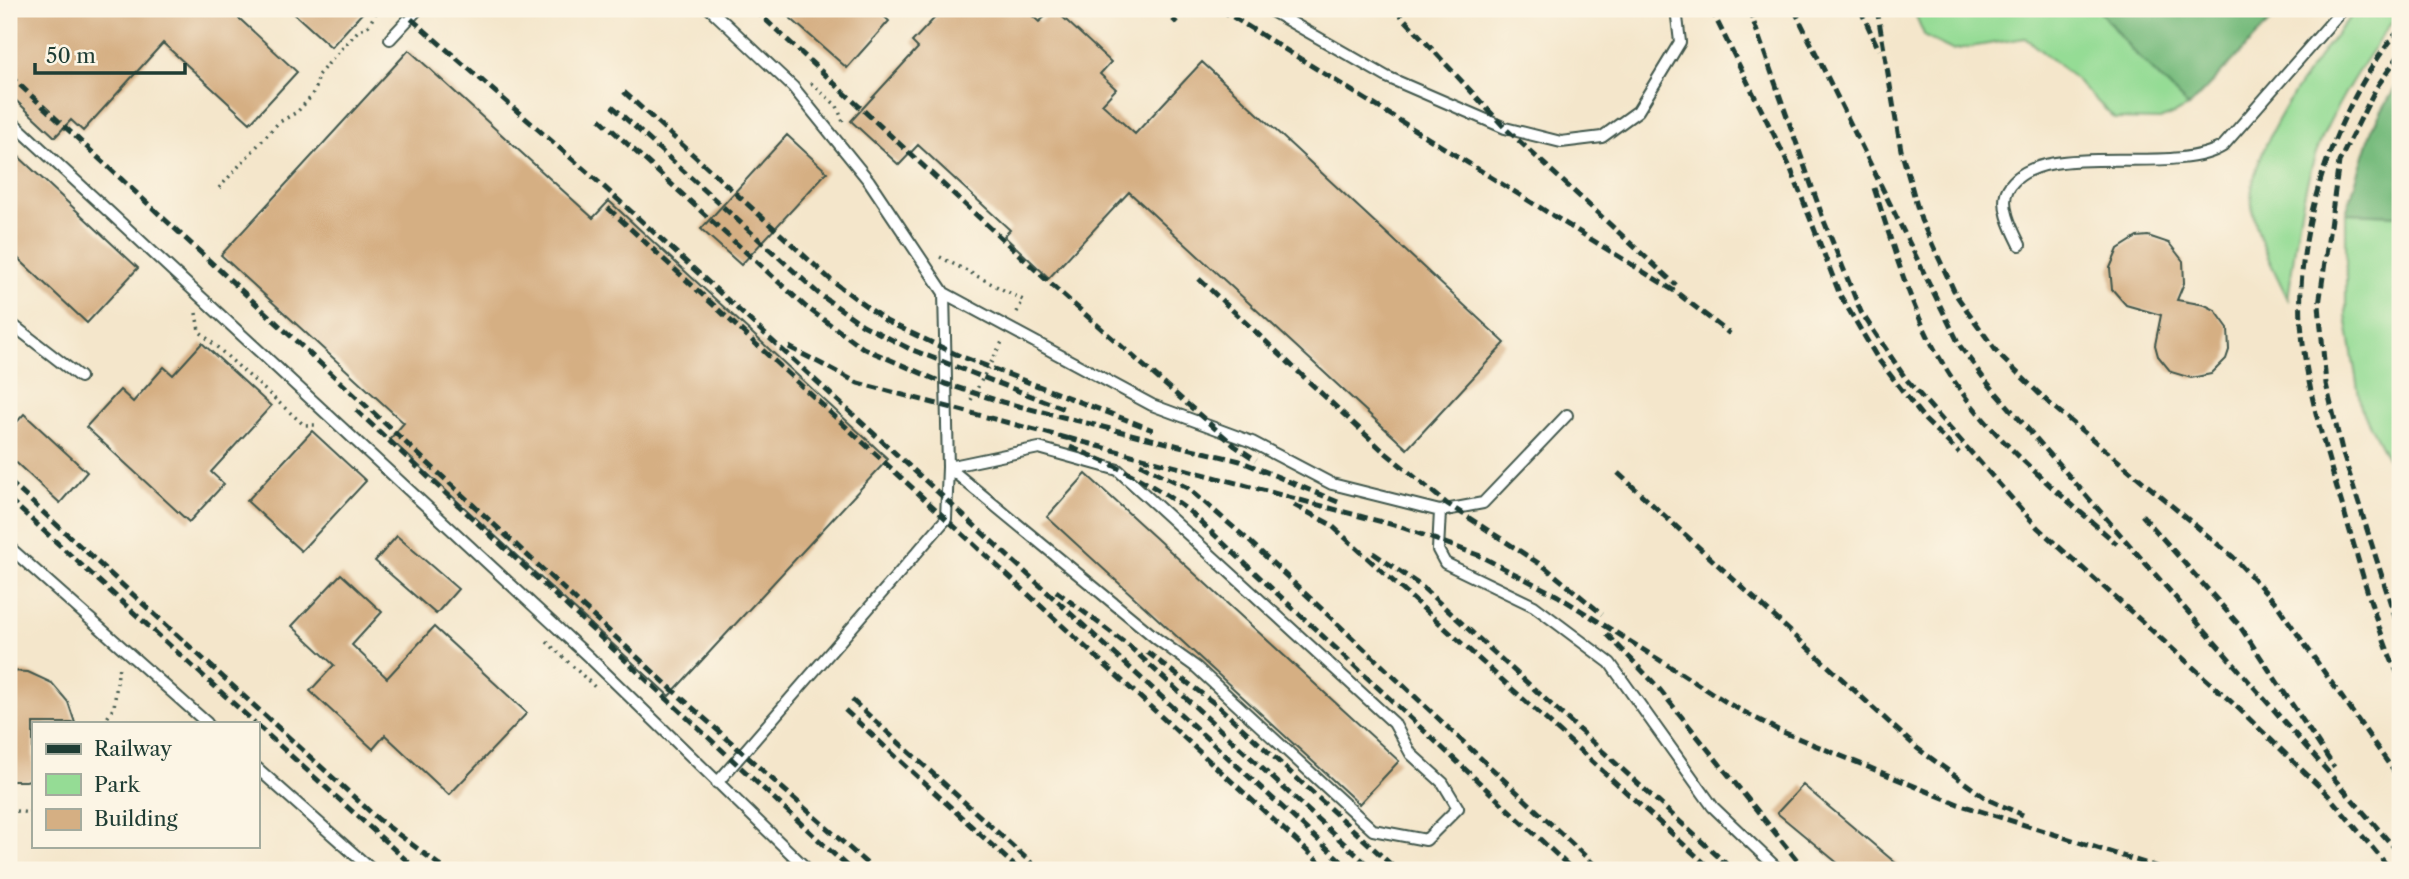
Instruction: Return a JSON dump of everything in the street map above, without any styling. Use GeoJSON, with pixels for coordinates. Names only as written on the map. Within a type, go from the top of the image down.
{"type":"FeatureCollection","features":[{"type":"Feature","properties":{"kind":"lane"},"geometry":{"type":"LineString","coordinates":[[390,39],[418,9]]}},
{"type":"Feature","properties":{"kind":"lane"},"geometry":{"type":"LineString","coordinates":[[710,9],[793,87],[869,181],[944,292],[1152,405],[1252,442],[1332,484],[1440,511],[1483,503],[1567,415]]}},
{"type":"Feature","properties":{"kind":"lane"},"geometry":{"type":"LineString","coordinates":[[1268,9],[1387,76],[1505,128],[1561,142],[1602,137],[1638,111],[1680,42],[1676,9]]}},
{"type":"Feature","properties":{"kind":"lane"},"geometry":{"type":"LineString","coordinates":[[2020,246],[2006,202],[2007,190],[2020,177],[2058,162],[2093,159],[2160,161],[2208,155],[2223,146],[2343,9]]}},
{"type":"Feature","properties":{"kind":"lane"},"geometry":{"type":"LineString","coordinates":[[9,118],[591,659],[807,870]]}},
{"type":"Feature","properties":{"kind":"lane"},"geometry":{"type":"LineString","coordinates":[[717,783],[946,519],[948,467],[944,292]]}},
{"type":"Feature","properties":{"kind":"lane"},"geometry":{"type":"LineString","coordinates":[[9,322],[80,377]]}},
{"type":"Feature","properties":{"kind":"lane"},"geometry":{"type":"LineString","coordinates":[[1039,448],[1118,470],[1394,723],[1411,754],[1443,783],[1458,808],[1426,840],[1373,830],[1196,667],[1157,639],[948,467],[1039,448]]}},
{"type":"Feature","properties":{"kind":"lane"},"geometry":{"type":"LineString","coordinates":[[1440,511],[1438,550],[1445,564],[1534,606],[1609,663],[1713,807],[1779,870]]}},
{"type":"Feature","properties":{"kind":"lane"},"geometry":{"type":"LineString","coordinates":[[9,547],[206,722]]}},
{"type":"Feature","properties":{"kind":"lane"},"geometry":{"type":"LineString","coordinates":[[259,770],[372,870]]}},
{"type":"Feature","properties":{"kind":"path"},"geometry":{"type":"LineString","coordinates":[[219,188],[278,123],[297,112],[310,98],[317,86],[318,75],[358,31],[369,25],[378,9]]}},
{"type":"Feature","properties":{"kind":"path"},"geometry":{"type":"LineString","coordinates":[[105,722],[114,707],[121,647]]}},
{"type":"Feature","properties":{"kind":"path"},"geometry":{"type":"LineString","coordinates":[[9,810],[29,813],[32,810]]}},
{"type":"Feature","properties":{"kind":"green space"},"geometry":{"type":"Polygon","coordinates":[[[1913,9],[2098,9],[2131,49],[2189,107],[2160,120],[2115,119],[2071,75],[2025,38],[1952,50],[1925,37],[1913,9]]]}},
{"type":"Feature","properties":{"kind":"green space"},"geometry":{"type":"Polygon","coordinates":[[[2098,9],[2282,9],[2189,107],[2131,49],[2098,9]]]}},
{"type":"Feature","properties":{"kind":"green space"},"geometry":{"type":"Polygon","coordinates":[[[2357,9],[2400,11],[2357,73],[2314,158],[2296,239],[2288,299],[2258,230],[2252,188],[2267,142],[2279,118],[2326,47],[2357,9]]]}},
{"type":"Feature","properties":{"kind":"green space"},"geometry":{"type":"Polygon","coordinates":[[[2400,80],[2400,215],[2346,213],[2373,126],[2400,80]]]}},
{"type":"Feature","properties":{"kind":"green space"},"geometry":{"type":"Polygon","coordinates":[[[2346,213],[2400,215],[2400,483],[2361,408],[2346,316],[2346,213]]]}},
{"type":"Feature","properties":{"kind":"building"},"geometry":{"type":"Polygon","coordinates":[[[9,9],[229,9],[297,72],[250,123],[163,43],[83,131],[71,120],[55,137],[9,94],[9,9]]]}},
{"type":"Feature","properties":{"kind":"building"},"geometry":{"type":"Polygon","coordinates":[[[289,9],[366,9],[331,47],[289,9]]]}},
{"type":"Feature","properties":{"kind":"building"},"geometry":{"type":"Polygon","coordinates":[[[780,9],[876,9],[889,21],[847,68],[780,9]]]}},
{"type":"Feature","properties":{"kind":"building"},"geometry":{"type":"Polygon","coordinates":[[[943,9],[1025,9],[1039,22],[1054,9],[1111,62],[1100,74],[1116,89],[1102,104],[1135,134],[1202,62],[1505,343],[1407,449],[1129,192],[1049,278],[1004,236],[1010,230],[918,145],[899,165],[851,121],[918,48],[912,42],[943,9]]]}},
{"type":"Feature","properties":{"kind":"building"},"geometry":{"type":"Polygon","coordinates":[[[409,50],[593,218],[609,201],[888,459],[669,696],[390,439],[404,423],[221,255],[409,50]]]}},
{"type":"Feature","properties":{"kind":"building"},"geometry":{"type":"Polygon","coordinates":[[[787,135],[827,172],[741,265],[701,229],[787,135]]]}},
{"type":"Feature","properties":{"kind":"building"},"geometry":{"type":"Polygon","coordinates":[[[18,156],[138,268],[87,323],[9,250],[9,166],[18,156]]]}},
{"type":"Feature","properties":{"kind":"building"},"geometry":{"type":"Polygon","coordinates":[[[2148,236],[2169,243],[2183,261],[2184,283],[2177,300],[2205,305],[2215,310],[2228,328],[2229,350],[2226,359],[2211,374],[2191,378],[2171,372],[2158,356],[2155,345],[2161,315],[2126,305],[2112,289],[2110,268],[2118,249],[2137,237],[2148,236]]]}},
{"type":"Feature","properties":{"kind":"building"},"geometry":{"type":"Polygon","coordinates":[[[202,343],[271,406],[211,472],[224,484],[189,522],[86,427],[120,390],[133,402],[164,367],[173,375],[202,343]]]}},
{"type":"Feature","properties":{"kind":"building"},"geometry":{"type":"Polygon","coordinates":[[[24,414],[87,472],[60,503],[9,456],[9,431],[24,414]]]}},
{"type":"Feature","properties":{"kind":"building"},"geometry":{"type":"Polygon","coordinates":[[[312,431],[366,481],[301,551],[247,501],[312,431]]]}},
{"type":"Feature","properties":{"kind":"building"},"geometry":{"type":"Polygon","coordinates":[[[1086,474],[1399,761],[1359,804],[1047,517],[1086,474]]]}},
{"type":"Feature","properties":{"kind":"building"},"geometry":{"type":"Polygon","coordinates":[[[397,536],[458,589],[436,614],[375,561],[397,536]]]}},
{"type":"Feature","properties":{"kind":"building"},"geometry":{"type":"Polygon","coordinates":[[[341,574],[382,612],[352,645],[387,678],[434,627],[527,713],[449,795],[385,735],[373,749],[310,691],[334,665],[292,626],[341,574]]]}},
{"type":"Feature","properties":{"kind":"building"},"geometry":{"type":"Polygon","coordinates":[[[9,671],[28,672],[52,683],[68,702],[75,722],[32,722],[32,779],[9,781],[9,671]]]}},
{"type":"Feature","properties":{"kind":"building"},"geometry":{"type":"Polygon","coordinates":[[[1803,785],[1904,870],[1846,870],[1777,813],[1803,785]]]}},
{"type":"Feature","properties":{"kind":"railway"},"geometry":{"type":"LineString","coordinates":[[400,9],[602,185],[1351,870]]}},
{"type":"Feature","properties":{"kind":"railway"},"geometry":{"type":"LineString","coordinates":[[754,9],[1053,286],[1235,446],[1256,460]]}},
{"type":"Feature","properties":{"kind":"railway"},"geometry":{"type":"LineString","coordinates":[[1162,9],[1177,23]]}},
{"type":"Feature","properties":{"kind":"railway"},"geometry":{"type":"LineString","coordinates":[[1178,9],[1184,14]]}},
{"type":"Feature","properties":{"kind":"railway"},"geometry":{"type":"LineString","coordinates":[[1220,9],[1676,292],[1730,334]]}},
{"type":"Feature","properties":{"kind":"railway"},"geometry":{"type":"LineString","coordinates":[[1395,9],[1505,128],[1676,285]]}},
{"type":"Feature","properties":{"kind":"railway"},"geometry":{"type":"LineString","coordinates":[[1711,9],[1790,167],[1840,295],[1878,359],[1925,420],[1959,453]]}},
{"type":"Feature","properties":{"kind":"railway"},"geometry":{"type":"LineString","coordinates":[[1749,9],[1824,221],[1861,312],[1906,379],[2038,528],[2236,706],[2328,795],[2391,870]]}},
{"type":"Feature","properties":{"kind":"railway"},"geometry":{"type":"LineString","coordinates":[[1794,9],[1960,346],[1985,380],[2400,854]]}},
{"type":"Feature","properties":{"kind":"railway"},"geometry":{"type":"LineString","coordinates":[[1860,9],[1879,50]]}},
{"type":"Feature","properties":{"kind":"railway"},"geometry":{"type":"LineString","coordinates":[[1877,9],[1901,150],[1921,220],[1956,295],[1999,355],[2049,403],[2233,557],[2275,602],[2400,780]]}},
{"type":"Feature","properties":{"kind":"railway"},"geometry":{"type":"LineString","coordinates":[[2400,29],[2357,92],[2325,166],[2314,205],[2301,284],[2303,346],[2324,445],[2370,600],[2400,679]]}},
{"type":"Feature","properties":{"kind":"railway"},"geometry":{"type":"LineString","coordinates":[[2400,54],[2376,88],[2339,162],[2319,305],[2326,384],[2343,454],[2400,633]]}},
{"type":"Feature","properties":{"kind":"railway"},"geometry":{"type":"LineString","coordinates":[[9,75],[676,693],[874,870]]}},
{"type":"Feature","properties":{"kind":"railway"},"geometry":{"type":"LineString","coordinates":[[624,92],[831,280],[886,321],[960,356],[1153,430]]}},
{"type":"Feature","properties":{"kind":"railway"},"geometry":{"type":"LineString","coordinates":[[612,106],[819,294],[863,325],[910,349],[1065,409]]}},
{"type":"Feature","properties":{"kind":"railway"},"geometry":{"type":"LineString","coordinates":[[600,119],[806,307],[863,348],[946,384],[1002,402],[1240,461],[1338,502]]}},
{"type":"Feature","properties":{"kind":"railway"},"geometry":{"type":"LineString","coordinates":[[1874,188],[1919,317],[1956,385],[1997,435],[2020,458],[2117,544]]}},
{"type":"Feature","properties":{"kind":"railway"},"geometry":{"type":"LineString","coordinates":[[608,208],[1328,870]]}},
{"type":"Feature","properties":{"kind":"railway"},"geometry":{"type":"LineString","coordinates":[[1199,279],[1381,449],[1446,503],[1546,568],[1602,614]]}},
{"type":"Feature","properties":{"kind":"railway"},"geometry":{"type":"LineString","coordinates":[[789,347],[858,383],[1077,441]]}},
{"type":"Feature","properties":{"kind":"railway"},"geometry":{"type":"LineString","coordinates":[[356,410],[851,870]]}},
{"type":"Feature","properties":{"kind":"railway"},"geometry":{"type":"LineString","coordinates":[[1068,438],[1401,527],[1478,555],[1558,596],[1731,705],[1778,730],[1958,804],[2167,870]]}},
{"type":"Feature","properties":{"kind":"railway"},"geometry":{"type":"LineString","coordinates":[[1070,447],[1132,475],[1190,512],[1573,870]]}},
{"type":"Feature","properties":{"kind":"railway"},"geometry":{"type":"LineString","coordinates":[[1140,464],[1188,488],[1247,539],[1600,870]]}},
{"type":"Feature","properties":{"kind":"railway"},"geometry":{"type":"LineString","coordinates":[[1618,473],[1917,748],[1987,799],[2023,815]]}},
{"type":"Feature","properties":{"kind":"railway"},"geometry":{"type":"LineString","coordinates":[[9,481],[378,819],[446,870]]}},
{"type":"Feature","properties":{"kind":"railway"},"geometry":{"type":"LineString","coordinates":[[9,499],[254,722]]}},
{"type":"Feature","properties":{"kind":"railway"},"geometry":{"type":"LineString","coordinates":[[1294,505],[1330,524],[1712,870]]}},
{"type":"Feature","properties":{"kind":"railway"},"geometry":{"type":"LineString","coordinates":[[2142,515],[2239,625],[2334,767]]}},
{"type":"Feature","properties":{"kind":"railway"},"geometry":{"type":"LineString","coordinates":[[1373,553],[1421,586],[1733,870]]}},
{"type":"Feature","properties":{"kind":"railway"},"geometry":{"type":"LineString","coordinates":[[1056,591],[1129,646],[1373,870]]}},
{"type":"Feature","properties":{"kind":"railway"},"geometry":{"type":"LineString","coordinates":[[1607,634],[1656,685],[1805,870]]}},
{"type":"Feature","properties":{"kind":"railway"},"geometry":{"type":"LineString","coordinates":[[1147,652],[1218,706],[1397,870]]}},
{"type":"Feature","properties":{"kind":"railway"},"geometry":{"type":"LineString","coordinates":[[852,700],[1039,870]]}},
{"type":"Feature","properties":{"kind":"railway"},"geometry":{"type":"LineString","coordinates":[[845,710],[1019,870]]}},
{"type":"Feature","properties":{"kind":"railway"},"geometry":{"type":"LineString","coordinates":[[259,727],[417,870]]}}]}
